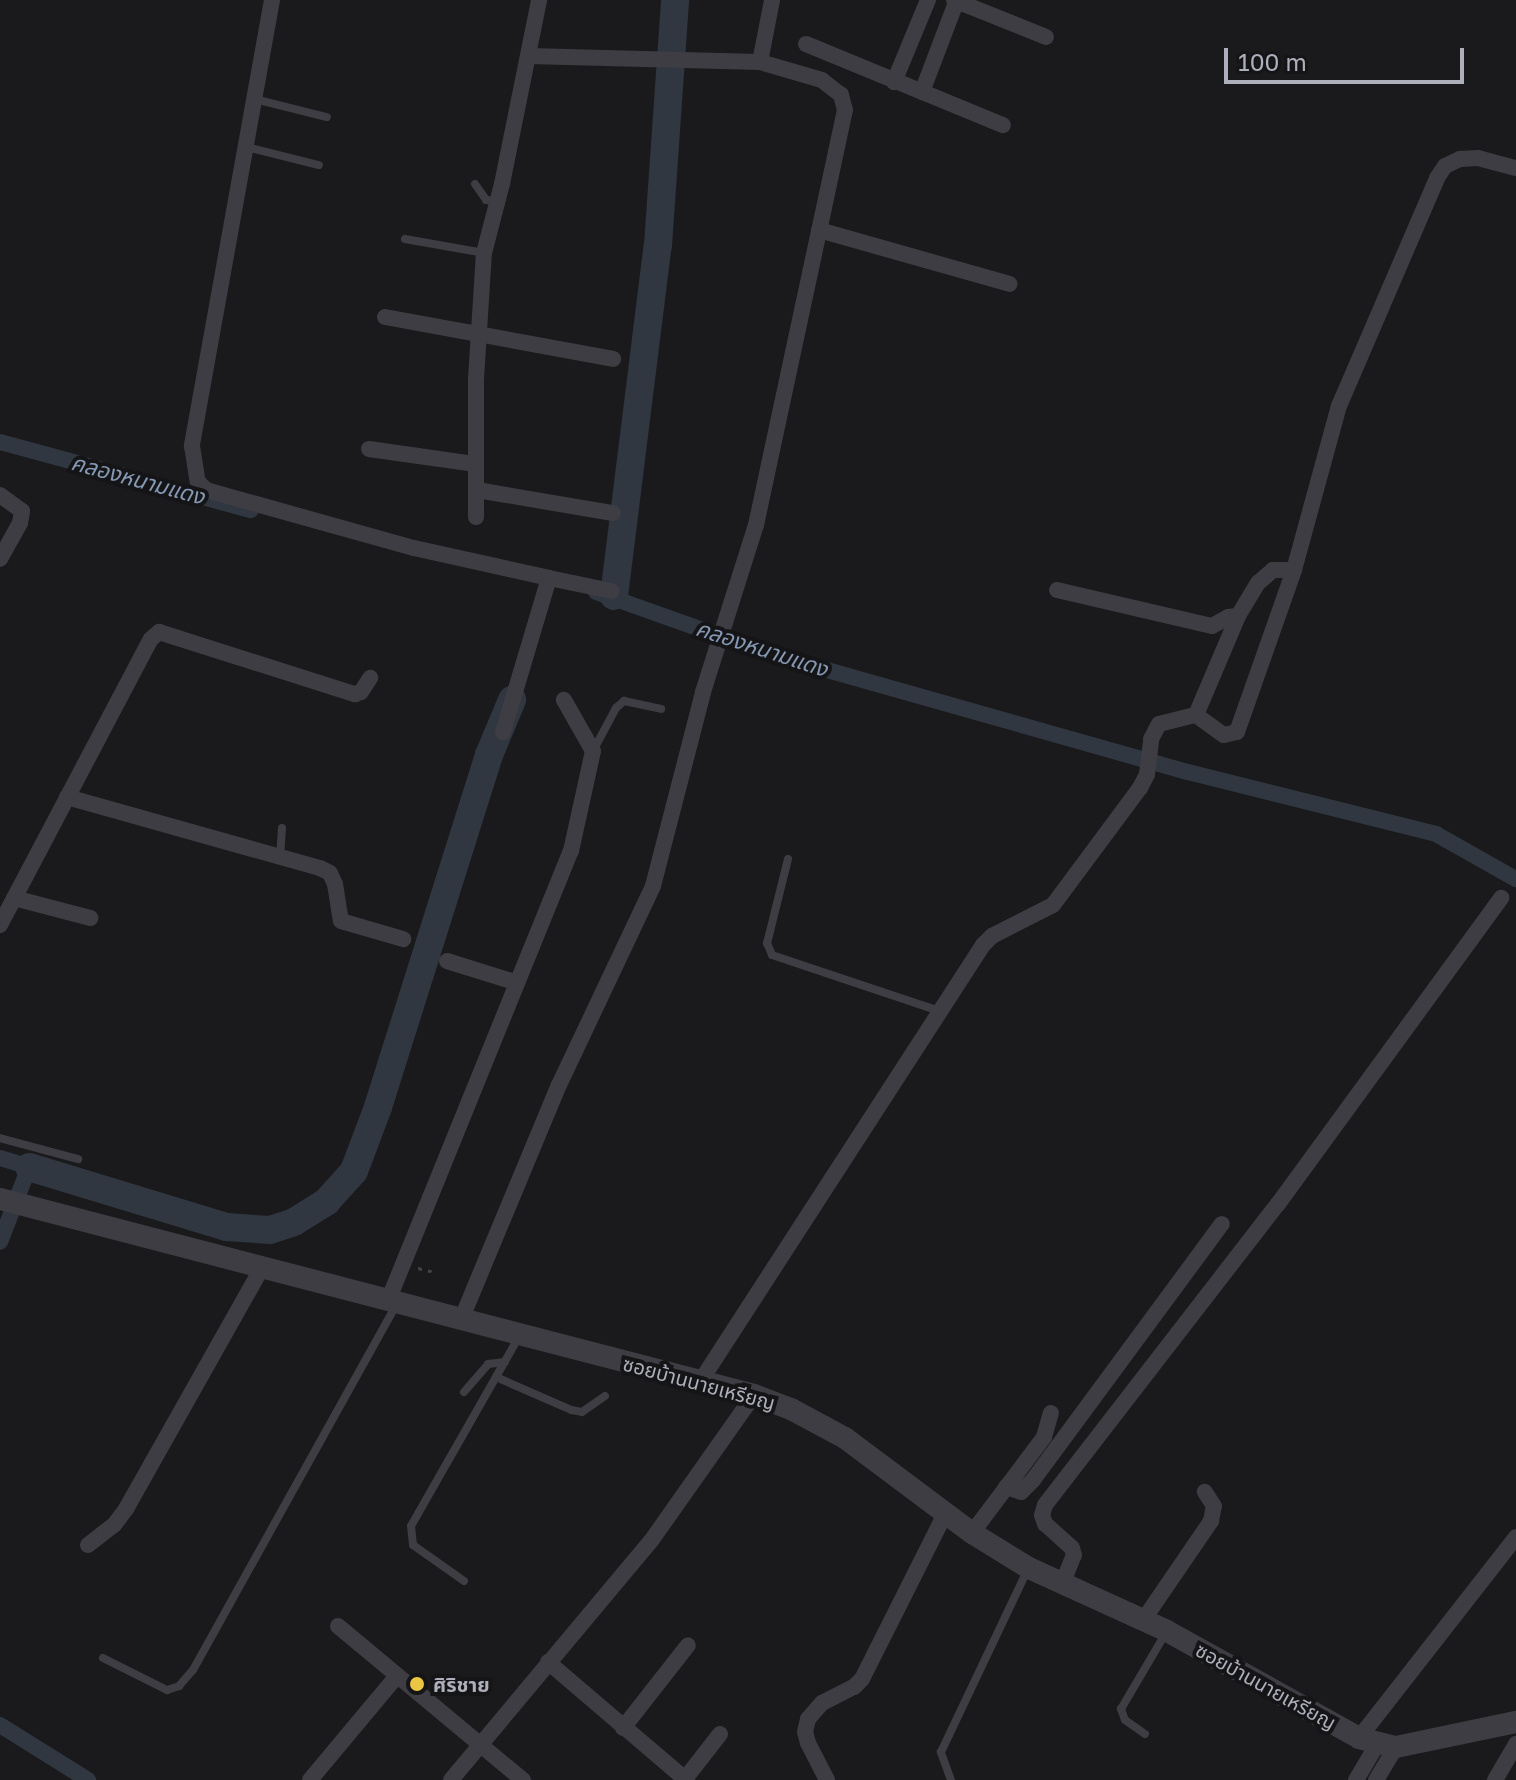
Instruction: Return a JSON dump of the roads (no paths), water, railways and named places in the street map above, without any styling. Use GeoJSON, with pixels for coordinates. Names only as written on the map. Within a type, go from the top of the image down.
{"type":"FeatureCollection","features":[{"type":"Feature","properties":{"kind":"street"},"geometry":{"type":"LineString","coordinates":[[272,0],[243,147],[192,446],[198,482],[206,490],[414,548],[612,591]]}},
{"type":"Feature","properties":{"kind":"street"},"geometry":{"type":"LineString","coordinates":[[476,517],[477,335],[484,253],[539,0]]}},
{"type":"Feature","properties":{"kind":"street"},"geometry":{"type":"LineString","coordinates":[[760,62],[772,0]]}},
{"type":"Feature","properties":{"kind":"street"},"geometry":{"type":"LineString","coordinates":[[894,82],[928,0]]}},
{"type":"Feature","properties":{"kind":"street"},"geometry":{"type":"LineString","coordinates":[[922,92],[956,0],[1046,37]]}},
{"type":"Feature","properties":{"kind":"street"},"geometry":{"type":"LineString","coordinates":[[806,44],[1003,125]]}},
{"type":"Feature","properties":{"kind":"street"},"geometry":{"type":"LineString","coordinates":[[461,1320],[559,1085],[653,886],[703,692],[756,525],[845,110],[841,95],[822,80],[760,62],[528,56]]}},
{"type":"Feature","properties":{"kind":"street"},"geometry":{"type":"LineString","coordinates":[[700,1382],[939,1011],[992,936],[1053,905],[1147,774],[1151,739],[1159,724],[1196,715],[1224,735],[1237,732],[1294,570],[1339,406],[1437,178],[1445,166],[1460,159],[1478,158],[1516,168]]}},
{"type":"Feature","properties":{"kind":"street"},"geometry":{"type":"LineString","coordinates":[[819,230],[1010,284]]}},
{"type":"Feature","properties":{"kind":"street"},"geometry":{"type":"LineString","coordinates":[[385,317],[613,359]]}},
{"type":"Feature","properties":{"kind":"street"},"geometry":{"type":"LineString","coordinates":[[369,449],[474,464]]}},
{"type":"Feature","properties":{"kind":"street"},"geometry":{"type":"LineString","coordinates":[[477,490],[613,513]]}},
{"type":"Feature","properties":{"kind":"street"},"geometry":{"type":"LineString","coordinates":[[0,495],[22,511],[20,523],[0,559]]}},
{"type":"Feature","properties":{"kind":"street"},"geometry":{"type":"LineString","coordinates":[[1196,715],[1238,616],[1258,583],[1273,570],[1294,570]]}},
{"type":"Feature","properties":{"kind":"street"},"geometry":{"type":"LineString","coordinates":[[503,732],[549,579]]}},
{"type":"Feature","properties":{"kind":"street"},"geometry":{"type":"LineString","coordinates":[[1057,590],[1212,626],[1228,617],[1238,616]]}},
{"type":"Feature","properties":{"kind":"street"},"geometry":{"type":"LineString","coordinates":[[0,925],[151,639],[159,632],[355,694],[361,692],[370,678]]}},
{"type":"Feature","properties":{"kind":"street"},"geometry":{"type":"LineString","coordinates":[[393,1302],[515,982],[571,851],[593,751],[564,700]]}},
{"type":"Feature","properties":{"kind":"street"},"geometry":{"type":"LineString","coordinates":[[67,797],[330,873],[341,921],[403,939]]}},
{"type":"Feature","properties":{"kind":"street"},"geometry":{"type":"LineString","coordinates":[[14,898],[90,918]]}},
{"type":"Feature","properties":{"kind":"street"},"geometry":{"type":"LineString","coordinates":[[1063,1582],[1074,1555],[1072,1548],[1045,1524],[1042,1515],[1045,1505],[1278,1204],[1501,898]]}},
{"type":"Feature","properties":{"kind":"street"},"geometry":{"type":"LineString","coordinates":[[447,961],[515,982]]}},
{"type":"Feature","properties":{"kind":"street","name":"ซอยบ้านนายเหรียญ"},"geometry":{"type":"LineString","coordinates":[[6,1201],[754,1395],[820,1422],[972,1533],[1029,1568],[1144,1619],[1377,1742]]}},
{"type":"Feature","properties":{"kind":"street"},"geometry":{"type":"LineString","coordinates":[[1006,1487],[1021,1492],[1033,1480],[1222,1224]]}},
{"type":"Feature","properties":{"kind":"street"},"geometry":{"type":"LineString","coordinates":[[88,1545],[114,1525],[126,1509],[262,1268]]}},
{"type":"Feature","properties":{"kind":"street"},"geometry":{"type":"LineString","coordinates":[[451,1780],[651,1541],[754,1395]]}},
{"type":"Feature","properties":{"kind":"street"},"geometry":{"type":"LineString","coordinates":[[972,1533],[1050,1427],[1051,1413]]}},
{"type":"Feature","properties":{"kind":"street"},"geometry":{"type":"LineString","coordinates":[[1144,1619],[1211,1521],[1214,1506],[1205,1492]]}},
{"type":"Feature","properties":{"kind":"street"},"geometry":{"type":"LineString","coordinates":[[827,1780],[808,1743],[805,1732],[808,1719],[822,1703],[854,1687],[862,1679],[946,1512]]}},
{"type":"Feature","properties":{"kind":"street"},"geometry":{"type":"LineString","coordinates":[[1356,1780],[1377,1742],[1516,1537]]}},
{"type":"Feature","properties":{"kind":"street"},"geometry":{"type":"LineString","coordinates":[[338,1626],[523,1780]]}},
{"type":"Feature","properties":{"kind":"street"},"geometry":{"type":"LineString","coordinates":[[623,1728],[688,1645]]}},
{"type":"Feature","properties":{"kind":"street"},"geometry":{"type":"LineString","coordinates":[[548,1662],[685,1780],[720,1734]]}},
{"type":"Feature","properties":{"kind":"street"},"geometry":{"type":"LineString","coordinates":[[310,1780],[397,1676]]}},
{"type":"Feature","properties":{"kind":"street"},"geometry":{"type":"LineString","coordinates":[[1377,1742],[1516,1722]]}},
{"type":"Feature","properties":{"kind":"street"},"geometry":{"type":"LineString","coordinates":[[1376,1780],[1377,1742]]}},
{"type":"Feature","properties":{"kind":"street"},"geometry":{"type":"LineString","coordinates":[[1495,1780],[1516,1744]]}},
{"type":"Feature","properties":{"kind":"lane"},"geometry":{"type":"LineString","coordinates":[[253,99],[327,117]]}},
{"type":"Feature","properties":{"kind":"lane"},"geometry":{"type":"LineString","coordinates":[[243,147],[319,165]]}},
{"type":"Feature","properties":{"kind":"lane"},"geometry":{"type":"LineString","coordinates":[[475,184],[486,200],[497,201]]}},
{"type":"Feature","properties":{"kind":"lane"},"geometry":{"type":"LineString","coordinates":[[405,239],[484,253]]}},
{"type":"Feature","properties":{"kind":"lane"},"geometry":{"type":"LineString","coordinates":[[593,751],[616,708],[624,701],[661,709]]}},
{"type":"Feature","properties":{"kind":"lane"},"geometry":{"type":"LineString","coordinates":[[280,857],[282,828]]}},
{"type":"Feature","properties":{"kind":"lane"},"geometry":{"type":"LineString","coordinates":[[788,859],[767,943],[772,955],[939,1011]]}},
{"type":"Feature","properties":{"kind":"lane"},"geometry":{"type":"LineString","coordinates":[[0,1138],[78,1159]]}},
{"type":"Feature","properties":{"kind":"lane"},"geometry":{"type":"LineString","coordinates":[[103,1658],[167,1690],[179,1686],[193,1670],[393,1302]]}},
{"type":"Feature","properties":{"kind":"lane"},"geometry":{"type":"LineString","coordinates":[[464,1581],[413,1545],[411,1526],[520,1335]]}},
{"type":"Feature","properties":{"kind":"lane"},"geometry":{"type":"LineString","coordinates":[[464,1392],[488,1364],[505,1362]]}},
{"type":"Feature","properties":{"kind":"lane"},"geometry":{"type":"LineString","coordinates":[[496,1377],[582,1412],[605,1396]]}},
{"type":"Feature","properties":{"kind":"lane"},"geometry":{"type":"LineString","coordinates":[[951,1780],[941,1752],[1029,1568]]}},
{"type":"Feature","properties":{"kind":"lane"},"geometry":{"type":"LineString","coordinates":[[1145,1734],[1125,1720],[1121,1709],[1167,1631]]}},
{"type":"Feature","properties":{"kind":"waterway"},"geometry":{"type":"LineString","coordinates":[[614,596],[658,245],[675,0]]}},
{"type":"Feature","properties":{"kind":"waterway","name":"คลองหนามแดง"},"geometry":{"type":"LineString","coordinates":[[0,442],[251,510]]}},
{"type":"Feature","properties":{"kind":"waterway","name":"คลองหนามแดง"},"geometry":{"type":"LineString","coordinates":[[596,592],[767,653],[1188,772],[1436,834],[1516,879]]}},
{"type":"Feature","properties":{"kind":"waterway"},"geometry":{"type":"LineString","coordinates":[[29,1167],[226,1227],[270,1230],[294,1222],[327,1201],[354,1171],[378,1107],[489,755],[512,700]]}},
{"type":"Feature","properties":{"kind":"waterway"},"geometry":{"type":"LineString","coordinates":[[0,1158],[29,1167],[0,1242]]}},
{"type":"Feature","properties":{"kind":"waterway"},"geometry":{"type":"LineString","coordinates":[[0,1725],[88,1780]]}},
{"type":"Feature","properties":{"kind":"place","name":"ศิริชาย"},"geometry":{"type":"Point","coordinates":[417,1684]}}]}
